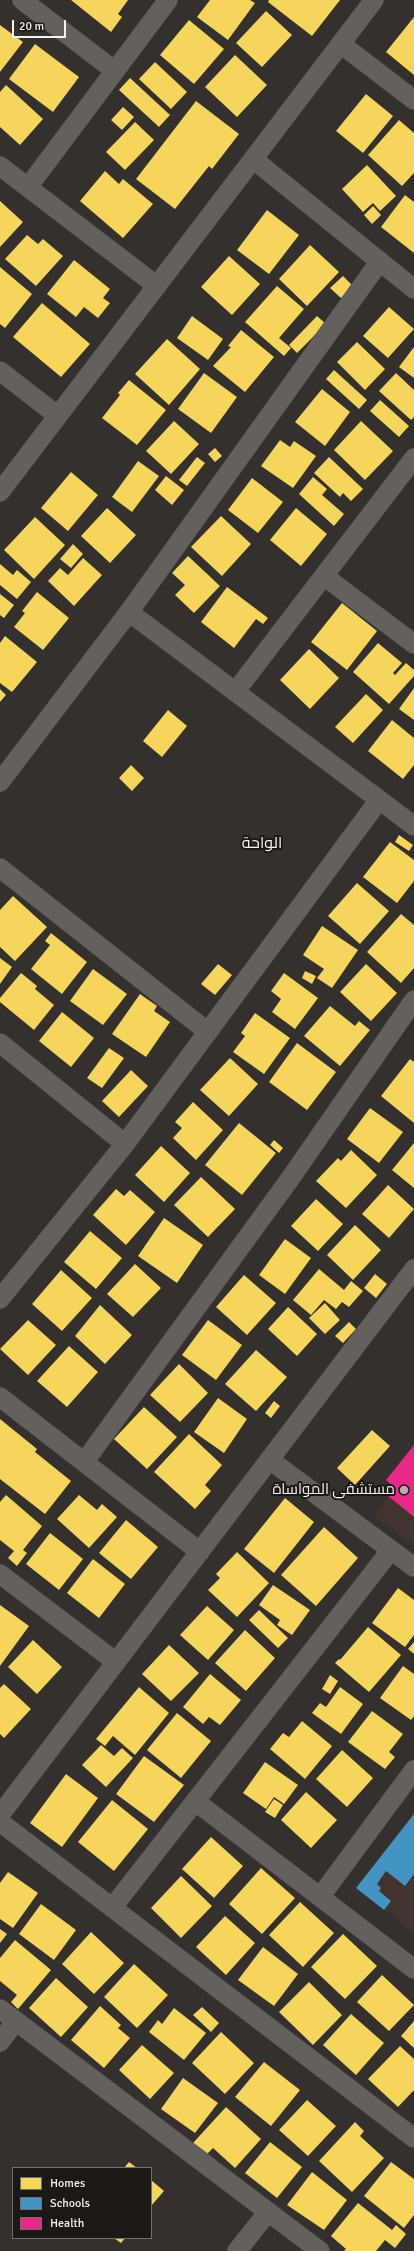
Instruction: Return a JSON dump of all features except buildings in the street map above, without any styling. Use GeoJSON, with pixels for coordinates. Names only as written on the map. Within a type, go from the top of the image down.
{"type":"FeatureCollection","features":[{"type":"Feature","properties":{"kind":"street"},"geometry":{"type":"LineString","coordinates":[[22,0],[115,71]]}},
{"type":"Feature","properties":{"kind":"street"},"geometry":{"type":"LineString","coordinates":[[28,187],[168,0]]}},
{"type":"Feature","properties":{"kind":"street"},"geometry":{"type":"LineString","coordinates":[[0,492],[374,0]]}},
{"type":"Feature","properties":{"kind":"street"},"geometry":{"type":"LineString","coordinates":[[341,44],[414,100]]}},
{"type":"Feature","properties":{"kind":"street"},"geometry":{"type":"LineString","coordinates":[[253,159],[414,289]]}},
{"type":"Feature","properties":{"kind":"street"},"geometry":{"type":"LineString","coordinates":[[0,166],[157,286]]}},
{"type":"Feature","properties":{"kind":"street"},"geometry":{"type":"LineString","coordinates":[[0,782],[129,612],[380,261]]}},
{"type":"Feature","properties":{"kind":"street"},"geometry":{"type":"LineString","coordinates":[[0,371],[58,416]]}},
{"type":"Feature","properties":{"kind":"street"},"geometry":{"type":"LineString","coordinates":[[235,692],[414,458]]}},
{"type":"Feature","properties":{"kind":"street"},"geometry":{"type":"LineString","coordinates":[[324,576],[414,644]]}},
{"type":"Feature","properties":{"kind":"street"},"geometry":{"type":"LineString","coordinates":[[129,612],[414,826]]}},
{"type":"Feature","properties":{"kind":"street"},"geometry":{"type":"LineString","coordinates":[[0,1299],[125,1144],[379,800]]}},
{"type":"Feature","properties":{"kind":"street"},"geometry":{"type":"LineString","coordinates":[[0,868],[208,1032]]}},
{"type":"Feature","properties":{"kind":"street"},"geometry":{"type":"LineString","coordinates":[[85,1461],[292,1176],[414,1000]]}},
{"type":"Feature","properties":{"kind":"street"},"geometry":{"type":"LineString","coordinates":[[0,1043],[125,1144]]}},
{"type":"Feature","properties":{"kind":"street"},"geometry":{"type":"LineString","coordinates":[[0,1815],[414,1269]]}},
{"type":"Feature","properties":{"kind":"street"},"geometry":{"type":"LineString","coordinates":[[0,1397],[85,1461],[200,1552]]}},
{"type":"Feature","properties":{"kind":"street"},"geometry":{"type":"LineString","coordinates":[[270,1460],[414,1567]]}},
{"type":"Feature","properties":{"kind":"street"},"geometry":{"type":"LineString","coordinates":[[112,1908],[391,1550]]}},
{"type":"Feature","properties":{"kind":"street"},"geometry":{"type":"LineString","coordinates":[[0,1574],[116,1662]]}},
{"type":"Feature","properties":{"kind":"street"},"geometry":{"type":"LineString","coordinates":[[320,1897],[414,1770]]}},
{"type":"Feature","properties":{"kind":"street"},"geometry":{"type":"LineString","coordinates":[[195,1801],[414,1969]]}},
{"type":"Feature","properties":{"kind":"street"},"geometry":{"type":"LineString","coordinates":[[0,1822],[414,2138]]}},
{"type":"Feature","properties":{"kind":"street"},"geometry":{"type":"LineString","coordinates":[[0,2009],[320,2251]]}},
{"type":"Feature","properties":{"kind":"street"},"geometry":{"type":"LineString","coordinates":[[0,2042],[16,2021]]}},
{"type":"Feature","properties":{"kind":"street"},"geometry":{"type":"LineString","coordinates":[[237,2251],[268,2212]]}},
{"type":"Feature","properties":{"kind":"shaded area","name":"مستشفى المواساة"},"geometry":{"type":"Polygon","coordinates":[[[414,1464],[414,1546],[374,1516],[414,1464]]]}},
{"type":"Feature","properties":{"kind":"shaded area"},"geometry":{"type":"Polygon","coordinates":[[[414,1812],[414,1933],[357,1888],[414,1812]]]}},
{"type":"Feature","properties":{"kind":"place","name":"مستشفى المواساة"},"geometry":{"type":"Point","coordinates":[404,1490]}},
{"type":"Feature","properties":{"kind":"district","name":"الواحة"},"geometry":{"type":"Point","coordinates":[262,844]}}]}
